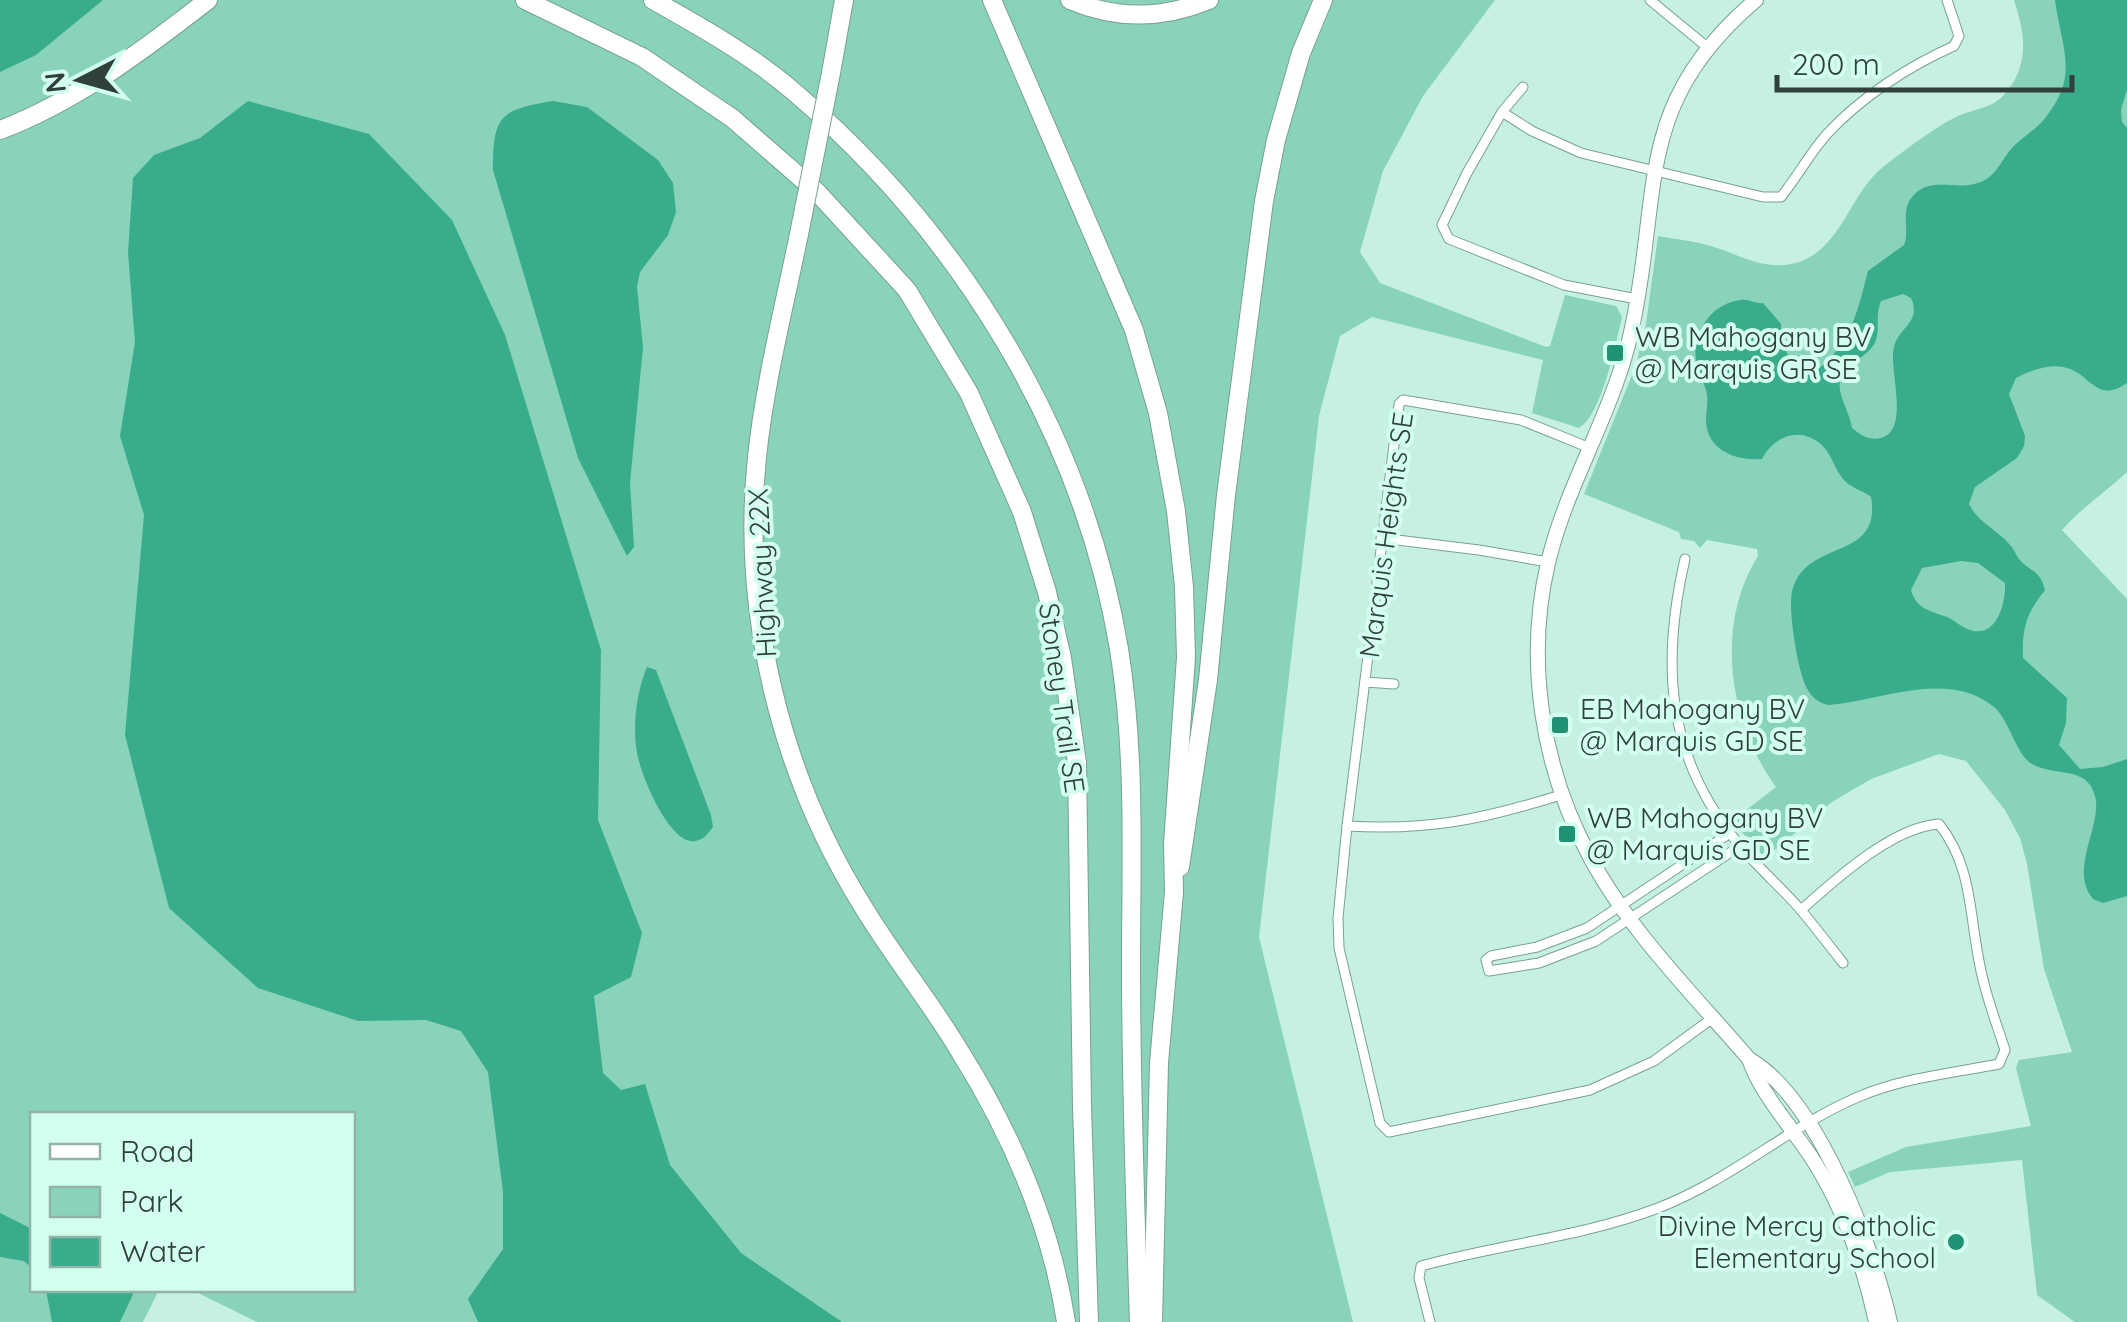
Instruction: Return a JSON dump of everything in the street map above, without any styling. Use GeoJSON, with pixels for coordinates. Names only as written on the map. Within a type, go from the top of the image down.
{"type":"FeatureCollection","features":[{"type":"Feature","properties":{"kind":"highway"},"geometry":{"type":"LineString","coordinates":[[0,130],[83,88],[208,0]]}},
{"type":"Feature","properties":{"kind":"highway","name":"Stoney Trail SE"},"geometry":{"type":"LineString","coordinates":[[525,0],[642,57],[732,118],[818,192],[907,290],[970,392],[1022,512],[1062,658],[1076,763],[1090,1322]]}},
{"type":"Feature","properties":{"kind":"highway","name":"Stoney Trail SE"},"geometry":{"type":"LineString","coordinates":[[654,0],[703,28],[790,88],[857,148],[949,256],[1020,367],[1058,446],[1092,541],[1118,646],[1130,744],[1139,1322]]}},
{"type":"Feature","properties":{"kind":"highway","name":"Highway 22X"},"geometry":{"type":"LineString","coordinates":[[844,0],[773,356],[757,458],[754,534],[767,667],[786,742],[815,819],[861,905],[958,1047],[1013,1148],[1043,1221],[1060,1279],[1066,1322]]}},
{"type":"Feature","properties":{"kind":"highway"},"geometry":{"type":"LineString","coordinates":[[992,0],[1134,330],[1158,413],[1176,511],[1186,657],[1174,892],[1158,1063],[1153,1322]]}},
{"type":"Feature","properties":{"kind":"highway"},"geometry":{"type":"LineString","coordinates":[[1070,0],[1128,16],[1158,15],[1209,0]]}},
{"type":"Feature","properties":{"kind":"highway"},"geometry":{"type":"LineString","coordinates":[[1174,892],[1186,847],[1208,680],[1226,494],[1264,200],[1276,140],[1301,53],[1322,0]]}},
{"type":"Feature","properties":{"kind":"street"},"geometry":{"type":"LineString","coordinates":[[1650,0],[1707,47]]}},
{"type":"Feature","properties":{"kind":"street"},"geometry":{"type":"LineString","coordinates":[[1756,0],[1707,47],[1670,112],[1654,171],[1637,299],[1619,377],[1548,562],[1540,618],[1539,678],[1549,749],[1562,795],[1590,858],[1631,918],[1750,1059],[1767,1069],[1809,1124],[1862,1227],[1879,1272],[1890,1322]]}},
{"type":"Feature","properties":{"kind":"street"},"geometry":{"type":"LineString","coordinates":[[1502,112],[1532,131],[1581,153],[1762,197],[1781,198],[1827,134],[1929,57],[1954,46],[1959,36],[1947,0]]}},
{"type":"Feature","properties":{"kind":"street"},"geometry":{"type":"LineString","coordinates":[[1523,87],[1502,112],[1466,173],[1442,225],[1449,239],[1564,285],[1637,299]]}},
{"type":"Feature","properties":{"kind":"street","name":"Marquis Heights SE"},"geometry":{"type":"LineString","coordinates":[[1590,448],[1522,420],[1404,400],[1399,404],[1347,826],[1339,948],[1380,1124],[1388,1132],[1590,1090],[1654,1060],[1714,1017]]}},
{"type":"Feature","properties":{"kind":"street"},"geometry":{"type":"LineString","coordinates":[[1382,538],[1548,562]]}},
{"type":"Feature","properties":{"kind":"street"},"geometry":{"type":"LineString","coordinates":[[1685,559],[1671,636],[1674,704],[1683,744],[1712,807],[1730,833],[1801,910],[1843,964]]}},
{"type":"Feature","properties":{"kind":"street","name":"Marquis Heights SE"},"geometry":{"type":"LineString","coordinates":[[1364,682],[1394,684]]}},
{"type":"Feature","properties":{"kind":"street"},"geometry":{"type":"LineString","coordinates":[[1347,826],[1438,826],[1494,816],[1562,795]]}},
{"type":"Feature","properties":{"kind":"street"},"geometry":{"type":"LineString","coordinates":[[1430,1322],[1419,1278],[1421,1266],[1601,1226],[1658,1208],[1736,1170],[1857,1097],[1888,1086],[1999,1064],[2004,1050],[1980,967],[1969,885],[1955,844],[1939,824],[1925,825],[1860,859],[1801,910]]}},
{"type":"Feature","properties":{"kind":"street"},"geometry":{"type":"LineString","coordinates":[[1730,833],[1568,937],[1536,948],[1491,956],[1486,966],[1494,972],[1554,958],[1596,940],[1740,846]]}},
{"type":"Feature","properties":{"kind":"street"},"geometry":{"type":"LineString","coordinates":[[1750,1059],[1756,1079],[1816,1165],[1849,1230],[1866,1277],[1876,1322]]}},
{"type":"Feature","properties":{"kind":"green space"},"geometry":{"type":"Polygon","coordinates":[[[0,0],[1495,0],[1423,96],[1383,171],[1360,252],[1380,283],[1546,347],[1550,346],[1565,295],[1616,306],[1622,317],[1601,394],[1595,409],[1579,428],[1532,413],[1543,360],[1372,317],[1340,336],[1319,416],[1259,937],[1353,1322],[257,1322],[196,1292],[355,1292],[355,1112],[30,1112],[30,1292],[158,1292],[143,1322],[0,1322],[0,0]]]}},
{"type":"Feature","properties":{"kind":"green space"},"geometry":{"type":"Polygon","coordinates":[[[2014,0],[2127,0],[2127,472],[2062,530],[2127,599],[2127,1322],[2075,1322],[2037,1295],[2022,1160],[1890,1172],[1855,1187],[1848,1172],[1906,1147],[2031,1126],[2016,1068],[2019,1060],[2072,1052],[2044,969],[2020,838],[2005,810],[1966,761],[1939,754],[1871,779],[1832,802],[1765,858],[1732,821],[1776,787],[1747,733],[1733,673],[1736,612],[1744,583],[1758,556],[1757,549],[1707,540],[1700,548],[1694,541],[1681,539],[1679,532],[1584,494],[1636,365],[1658,236],[1705,244],[1770,265],[1808,258],[1832,237],[1883,167],[1940,126],[1989,105],[2008,90],[2019,71],[2023,51],[2014,0]]]}},
{"type":"Feature","properties":{"kind":"water"},"geometry":{"type":"Polygon","coordinates":[[[0,0],[103,0],[36,55],[0,72],[0,0]]]}},
{"type":"Feature","properties":{"kind":"water"},"geometry":{"type":"Polygon","coordinates":[[[2055,0],[2127,0],[2127,89],[2121,110],[2127,128],[2127,383],[2116,389],[2100,389],[2072,370],[2057,366],[2016,378],[2009,394],[2025,436],[2024,446],[2017,458],[1975,487],[1969,504],[2043,583],[2045,590],[2026,622],[2023,658],[2067,698],[2066,723],[2059,745],[2080,769],[2127,759],[2127,896],[2103,903],[2093,899],[2084,874],[2096,808],[2091,786],[2078,776],[2041,768],[2026,760],[1994,707],[1956,690],[1914,690],[1829,705],[1810,693],[1795,642],[1793,588],[1801,572],[1813,562],[1855,541],[1866,531],[1871,497],[1847,483],[1822,445],[1805,436],[1781,439],[1762,459],[1734,456],[1718,447],[1708,431],[1707,394],[1696,361],[1697,340],[1706,321],[1730,302],[1744,300],[1763,303],[1781,324],[1781,341],[1802,372],[1810,375],[1824,365],[1850,329],[1868,271],[1904,245],[1907,205],[1917,192],[1932,186],[1965,185],[1987,179],[2053,107],[2061,92],[2066,64],[2055,0]],[[1903,294],[1881,301],[1876,340],[1840,381],[1852,428],[1869,438],[1890,433],[1895,423],[1894,347],[1914,313],[1911,298],[1903,294]],[[1961,561],[1922,568],[1911,590],[1925,608],[1967,629],[1985,630],[2001,610],[2005,583],[1978,563],[1961,561]]]}},
{"type":"Feature","properties":{"kind":"water"},"geometry":{"type":"Polygon","coordinates":[[[248,101],[369,134],[452,220],[505,335],[601,650],[598,820],[642,933],[631,977],[594,996],[603,1073],[621,1090],[645,1084],[670,1165],[741,1253],[842,1322],[478,1322],[468,1299],[503,1249],[503,1192],[488,1072],[461,1031],[426,1020],[358,1021],[258,988],[169,908],[125,735],[144,515],[120,436],[135,342],[128,253],[133,178],[154,155],[200,138],[248,101]]]}},
{"type":"Feature","properties":{"kind":"water"},"geometry":{"type":"Polygon","coordinates":[[[553,101],[587,107],[658,160],[673,183],[676,212],[668,235],[640,272],[637,287],[643,347],[630,483],[634,547],[627,556],[578,458],[493,170],[495,137],[503,118],[521,108],[553,101]]]}},
{"type":"Feature","properties":{"kind":"water"},"geometry":{"type":"Polygon","coordinates":[[[647,667],[656,670],[711,815],[713,827],[695,841],[686,840],[668,823],[639,761],[636,713],[647,667]]]}},
{"type":"Feature","properties":{"kind":"water"},"geometry":{"type":"Polygon","coordinates":[[[0,1213],[30,1228],[30,1266],[24,1261],[0,1257],[0,1213]]]}},
{"type":"Feature","properties":{"kind":"water"},"geometry":{"type":"Polygon","coordinates":[[[46,1292],[134,1292],[120,1322],[52,1322],[46,1292]]]}},
{"type":"Feature","properties":{"kind":"place","name":"WB Mahogany BV @ Marquis GR SE"},"geometry":{"type":"Point","coordinates":[1615,353]}},
{"type":"Feature","properties":{"kind":"place","name":"EB Mahogany BV @ Marquis GD SE"},"geometry":{"type":"Point","coordinates":[1560,725]}},
{"type":"Feature","properties":{"kind":"place","name":"WB Mahogany BV @ Marquis GD SE"},"geometry":{"type":"Point","coordinates":[1567,834]}},
{"type":"Feature","properties":{"kind":"place","name":"Divine Mercy Catholic Elementary School"},"geometry":{"type":"Point","coordinates":[1956,1242]}}]}
